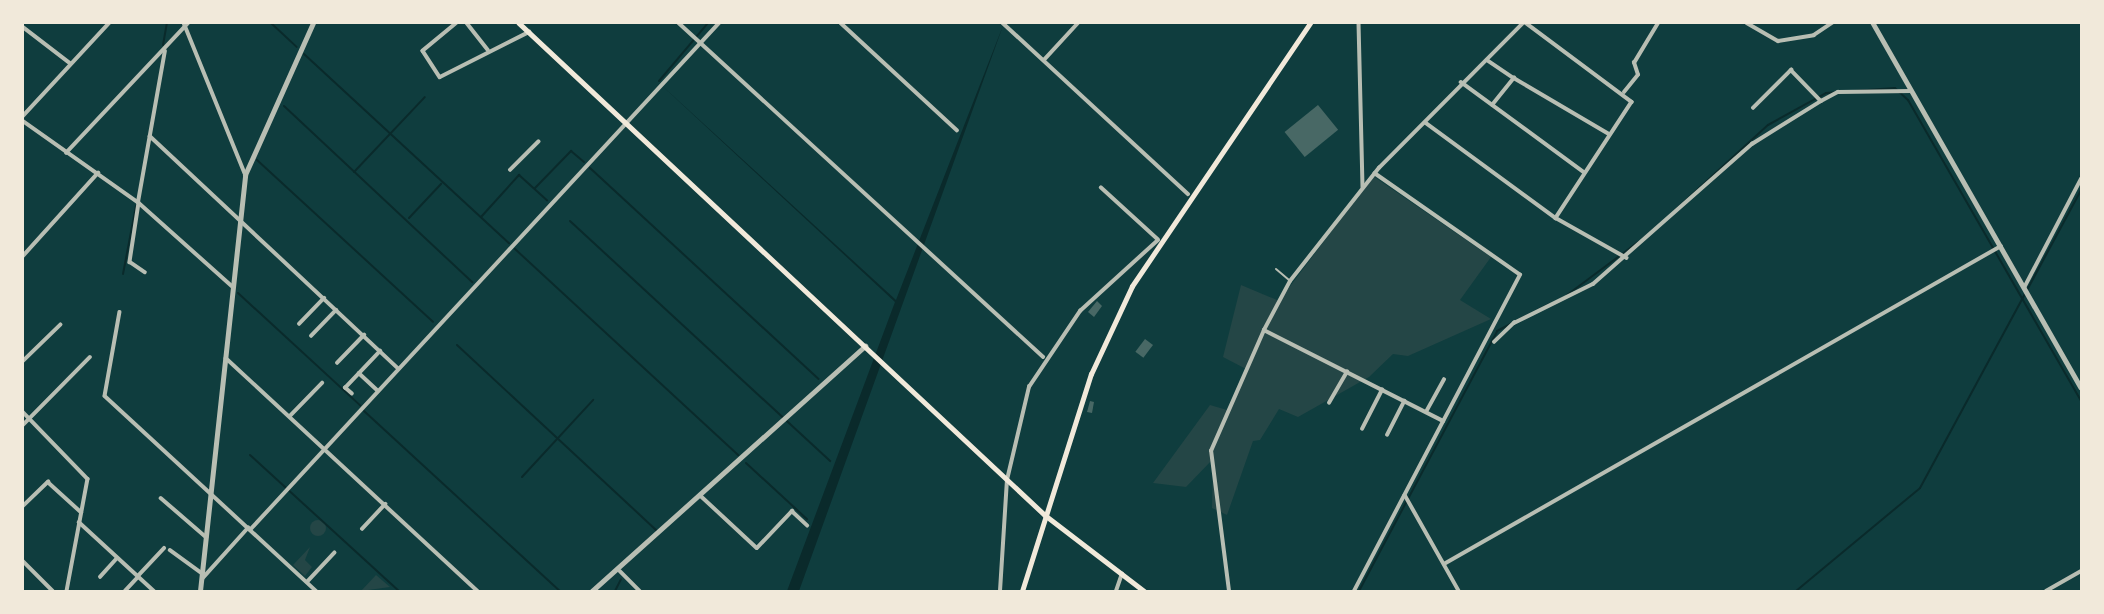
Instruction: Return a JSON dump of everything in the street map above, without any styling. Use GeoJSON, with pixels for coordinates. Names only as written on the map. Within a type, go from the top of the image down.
{"type":"FeatureCollection","features":[{"type":"Feature","properties":{"kind":"highway"},"geometry":{"type":"LineString","coordinates":[[1022,591],[1091,374],[1158,240],[1310,23]]}},
{"type":"Feature","properties":{"kind":"main road"},"geometry":{"type":"LineString","coordinates":[[519,23],[1045,515],[1144,591]]}},
{"type":"Feature","properties":{"kind":"street"},"geometry":{"type":"LineString","coordinates":[[23,116],[109,23]]}},
{"type":"Feature","properties":{"kind":"street"},"geometry":{"type":"LineString","coordinates":[[200,591],[246,175],[313,23]]}},
{"type":"Feature","properties":{"kind":"street"},"geometry":{"type":"LineString","coordinates":[[457,23],[423,51],[440,77],[488,50],[529,32]]}},
{"type":"Feature","properties":{"kind":"street"},"geometry":{"type":"LineString","coordinates":[[467,23],[488,50]]}},
{"type":"Feature","properties":{"kind":"street"},"geometry":{"type":"LineString","coordinates":[[679,23],[1043,357]]}},
{"type":"Feature","properties":{"kind":"street"},"geometry":{"type":"LineString","coordinates":[[201,581],[719,23]]}},
{"type":"Feature","properties":{"kind":"street"},"geometry":{"type":"LineString","coordinates":[[841,23],[957,130]]}},
{"type":"Feature","properties":{"kind":"street"},"geometry":{"type":"LineString","coordinates":[[1003,23],[1188,194]]}},
{"type":"Feature","properties":{"kind":"street"},"geometry":{"type":"LineString","coordinates":[[1044,60],[1078,23]]}},
{"type":"Feature","properties":{"kind":"street"},"geometry":{"type":"LineString","coordinates":[[1359,23],[1363,189]]}},
{"type":"Feature","properties":{"kind":"street"},"geometry":{"type":"LineString","coordinates":[[1228,591],[1211,451],[1264,330],[1290,281],[1375,174],[1461,82],[1524,23],[1624,92],[1632,102],[1556,218]]}},
{"type":"Feature","properties":{"kind":"street"},"geometry":{"type":"LineString","coordinates":[[1624,92],[1638,75],[1634,63],[1658,23]]}},
{"type":"Feature","properties":{"kind":"street"},"geometry":{"type":"LineString","coordinates":[[1747,23],[1778,41],[1814,35],[1832,23]]}},
{"type":"Feature","properties":{"kind":"street"},"geometry":{"type":"LineString","coordinates":[[1873,23],[2081,387]]}},
{"type":"Feature","properties":{"kind":"street"},"geometry":{"type":"LineString","coordinates":[[25,24],[70,64]]}},
{"type":"Feature","properties":{"kind":"street"},"geometry":{"type":"LineString","coordinates":[[66,153],[186,24],[246,175]]}},
{"type":"Feature","properties":{"kind":"street"},"geometry":{"type":"LineString","coordinates":[[145,272],[130,262],[165,49]]}},
{"type":"Feature","properties":{"kind":"street"},"geometry":{"type":"LineString","coordinates":[[1486,59],[1609,134]]}},
{"type":"Feature","properties":{"kind":"street"},"geometry":{"type":"LineString","coordinates":[[1753,108],[1791,69],[1821,101]]}},
{"type":"Feature","properties":{"kind":"street"},"geometry":{"type":"LineString","coordinates":[[1492,105],[1514,78]]}},
{"type":"Feature","properties":{"kind":"street"},"geometry":{"type":"LineString","coordinates":[[1461,82],[1584,172]]}},
{"type":"Feature","properties":{"kind":"street"},"geometry":{"type":"LineString","coordinates":[[1494,342],[1508,327],[1575,297],[1627,258],[1752,144],[1821,101],[1838,92],[1911,91]]}},
{"type":"Feature","properties":{"kind":"street"},"geometry":{"type":"LineString","coordinates":[[23,121],[139,203],[234,288]]}},
{"type":"Feature","properties":{"kind":"street"},"geometry":{"type":"LineString","coordinates":[[1425,123],[1556,218],[1627,258]]}},
{"type":"Feature","properties":{"kind":"street"},"geometry":{"type":"LineString","coordinates":[[150,136],[398,368]]}},
{"type":"Feature","properties":{"kind":"street"},"geometry":{"type":"LineString","coordinates":[[510,170],[538,142]]}},
{"type":"Feature","properties":{"kind":"street"},"geometry":{"type":"LineString","coordinates":[[23,256],[99,173]]}},
{"type":"Feature","properties":{"kind":"street"},"geometry":{"type":"LineString","coordinates":[[1354,591],[1520,275],[1375,174]]}},
{"type":"Feature","properties":{"kind":"street"},"geometry":{"type":"LineString","coordinates":[[2024,288],[2081,179]]}},
{"type":"Feature","properties":{"kind":"street"},"geometry":{"type":"LineString","coordinates":[[1000,591],[1007,480],[1023,402],[1043,357],[1080,311],[1158,240],[1101,188]]}},
{"type":"Feature","properties":{"kind":"street"},"geometry":{"type":"LineString","coordinates":[[1444,564],[2001,246]]}},
{"type":"Feature","properties":{"kind":"street"},"geometry":{"type":"LineString","coordinates":[[299,324],[324,298]]}},
{"type":"Feature","properties":{"kind":"street"},"geometry":{"type":"LineString","coordinates":[[311,336],[336,310]]}},
{"type":"Feature","properties":{"kind":"street"},"geometry":{"type":"LineString","coordinates":[[120,312],[105,396],[316,591]]}},
{"type":"Feature","properties":{"kind":"street"},"geometry":{"type":"LineString","coordinates":[[23,361],[60,326]]}},
{"type":"Feature","properties":{"kind":"street"},"geometry":{"type":"LineString","coordinates":[[1264,330],[1443,421]]}},
{"type":"Feature","properties":{"kind":"street"},"geometry":{"type":"LineString","coordinates":[[338,363],[363,335]]}},
{"type":"Feature","properties":{"kind":"street"},"geometry":{"type":"LineString","coordinates":[[592,591],[620,571],[864,346]]}},
{"type":"Feature","properties":{"kind":"street"},"geometry":{"type":"LineString","coordinates":[[352,394],[345,388],[380,351]]}},
{"type":"Feature","properties":{"kind":"street"},"geometry":{"type":"LineString","coordinates":[[23,425],[90,357]]}},
{"type":"Feature","properties":{"kind":"street"},"geometry":{"type":"LineString","coordinates":[[226,358],[478,591]]}},
{"type":"Feature","properties":{"kind":"street"},"geometry":{"type":"LineString","coordinates":[[1329,403],[1348,372]]}},
{"type":"Feature","properties":{"kind":"street"},"geometry":{"type":"LineString","coordinates":[[359,373],[378,391]]}},
{"type":"Feature","properties":{"kind":"street"},"geometry":{"type":"LineString","coordinates":[[1426,412],[1444,380]]}},
{"type":"Feature","properties":{"kind":"street"},"geometry":{"type":"LineString","coordinates":[[290,416],[322,383]]}},
{"type":"Feature","properties":{"kind":"street"},"geometry":{"type":"LineString","coordinates":[[1362,429],[1382,390]]}},
{"type":"Feature","properties":{"kind":"street"},"geometry":{"type":"LineString","coordinates":[[1387,435],[1405,401]]}},
{"type":"Feature","properties":{"kind":"street"},"geometry":{"type":"LineString","coordinates":[[23,412],[88,479],[67,591]]}},
{"type":"Feature","properties":{"kind":"street"},"geometry":{"type":"LineString","coordinates":[[23,506],[48,482],[81,512]]}},
{"type":"Feature","properties":{"kind":"street"},"geometry":{"type":"LineString","coordinates":[[1405,495],[1459,591]]}},
{"type":"Feature","properties":{"kind":"street"},"geometry":{"type":"LineString","coordinates":[[701,496],[757,548],[792,511],[807,525]]}},
{"type":"Feature","properties":{"kind":"street"},"geometry":{"type":"LineString","coordinates":[[161,498],[206,537]]}},
{"type":"Feature","properties":{"kind":"street"},"geometry":{"type":"LineString","coordinates":[[362,529],[384,504]]}},
{"type":"Feature","properties":{"kind":"street"},"geometry":{"type":"LineString","coordinates":[[79,522],[153,591]]}},
{"type":"Feature","properties":{"kind":"street"},"geometry":{"type":"LineString","coordinates":[[125,591],[167,549],[202,573]]}},
{"type":"Feature","properties":{"kind":"street"},"geometry":{"type":"LineString","coordinates":[[306,583],[334,553]]}},
{"type":"Feature","properties":{"kind":"street"},"geometry":{"type":"LineString","coordinates":[[100,577],[117,558]]}},
{"type":"Feature","properties":{"kind":"street"},"geometry":{"type":"LineString","coordinates":[[23,561],[53,591]]}},
{"type":"Feature","properties":{"kind":"street"},"geometry":{"type":"LineString","coordinates":[[620,571],[640,591]]}},
{"type":"Feature","properties":{"kind":"street"},"geometry":{"type":"LineString","coordinates":[[2046,591],[2081,571]]}},
{"type":"Feature","properties":{"kind":"street"},"geometry":{"type":"LineString","coordinates":[[1116,591],[1122,574]]}},
{"type":"Feature","properties":{"kind":"lane"},"geometry":{"type":"LineString","coordinates":[[1276,269],[1290,281]]}},
{"type":"Feature","properties":{"kind":"shaded area"},"geometry":{"type":"Polygon","coordinates":[[[1004,23],[799,591],[787,591],[895,302],[658,82],[896,300],[1004,23]]]}},
{"type":"Feature","properties":{"kind":"shaded area"},"geometry":{"type":"Polygon","coordinates":[[[1373,176],[1491,257],[1460,300],[1491,319],[1408,356],[1393,354],[1369,377],[1298,417],[1279,409],[1260,440],[1253,441],[1227,515],[1212,508],[1213,459],[1186,487],[1153,483],[1210,405],[1227,410],[1246,369],[1223,357],[1241,285],[1277,300],[1276,305],[1373,176]]]}},
{"type":"Feature","properties":{"kind":"shaded area"},"geometry":{"type":"Polygon","coordinates":[[[318,520],[324,522],[324,534],[318,536],[312,534],[310,528],[312,522],[318,520]]]}},
{"type":"Feature","properties":{"kind":"shaded area"},"geometry":{"type":"Polygon","coordinates":[[[310,547],[305,560],[312,567],[305,576],[293,565],[310,547]]]}},
{"type":"Feature","properties":{"kind":"shaded area"},"geometry":{"type":"Polygon","coordinates":[[[376,575],[390,587],[361,591],[376,575]]]}},
{"type":"Feature","properties":{"kind":"building"},"geometry":{"type":"Polygon","coordinates":[[[1318,105],[1338,130],[1305,157],[1285,132],[1318,105]]]}},
{"type":"Feature","properties":{"kind":"building"},"geometry":{"type":"Polygon","coordinates":[[[1097,301],[1102,306],[1094,317],[1088,312],[1097,301]]]}},
{"type":"Feature","properties":{"kind":"building"},"geometry":{"type":"Polygon","coordinates":[[[1145,339],[1153,345],[1143,358],[1135,352],[1145,339]]]}},
{"type":"Feature","properties":{"kind":"building"},"geometry":{"type":"Polygon","coordinates":[[[1090,401],[1094,402],[1092,413],[1087,412],[1090,401]]]}},
{"type":"Feature","properties":{"kind":"waterway"},"geometry":{"type":"LineString","coordinates":[[163,45],[167,23]]}},
{"type":"Feature","properties":{"kind":"waterway"},"geometry":{"type":"LineString","coordinates":[[271,23],[297,47]]}},
{"type":"Feature","properties":{"kind":"waterway"},"geometry":{"type":"LineString","coordinates":[[659,81],[708,23]]}},
{"type":"Feature","properties":{"kind":"waterway"},"geometry":{"type":"LineString","coordinates":[[304,54],[509,243]]}},
{"type":"Feature","properties":{"kind":"waterway"},"geometry":{"type":"LineString","coordinates":[[1674,211],[1768,125],[1826,93],[1895,88],[1908,100],[2081,401]]}},
{"type":"Feature","properties":{"kind":"waterway"},"geometry":{"type":"LineString","coordinates":[[354,172],[425,97]]}},
{"type":"Feature","properties":{"kind":"waterway"},"geometry":{"type":"LineString","coordinates":[[284,106],[472,282]]}},
{"type":"Feature","properties":{"kind":"waterway"},"geometry":{"type":"LineString","coordinates":[[535,188],[571,151],[584,162]]}},
{"type":"Feature","properties":{"kind":"waterway"},"geometry":{"type":"LineString","coordinates":[[257,160],[433,322]]}},
{"type":"Feature","properties":{"kind":"waterway"},"geometry":{"type":"LineString","coordinates":[[590,168],[819,379]]}},
{"type":"Feature","properties":{"kind":"waterway"},"geometry":{"type":"LineString","coordinates":[[481,217],[519,175],[547,200]]}},
{"type":"Feature","properties":{"kind":"waterway"},"geometry":{"type":"LineString","coordinates":[[409,218],[441,184]]}},
{"type":"Feature","properties":{"kind":"waterway"},"geometry":{"type":"LineString","coordinates":[[1796,591],[1920,488],[2081,190]]}},
{"type":"Feature","properties":{"kind":"waterway"},"geometry":{"type":"LineString","coordinates":[[123,274],[136,206]]}},
{"type":"Feature","properties":{"kind":"waterway"},"geometry":{"type":"LineString","coordinates":[[570,221],[830,461]]}},
{"type":"Feature","properties":{"kind":"waterway"},"geometry":{"type":"LineString","coordinates":[[1567,295],[1638,242]]}},
{"type":"Feature","properties":{"kind":"waterway"},"geometry":{"type":"LineString","coordinates":[[515,249],[738,455]]}},
{"type":"Feature","properties":{"kind":"waterway"},"geometry":{"type":"LineString","coordinates":[[238,293],[360,405]]}},
{"type":"Feature","properties":{"kind":"waterway"},"geometry":{"type":"LineString","coordinates":[[1359,591],[1497,331],[1549,304]]}},
{"type":"Feature","properties":{"kind":"waterway"},"geometry":{"type":"LineString","coordinates":[[457,345],[656,530]]}},
{"type":"Feature","properties":{"kind":"waterway"},"geometry":{"type":"LineString","coordinates":[[522,477],[593,400]]}},
{"type":"Feature","properties":{"kind":"waterway"},"geometry":{"type":"LineString","coordinates":[[364,411],[560,591]]}},
{"type":"Feature","properties":{"kind":"waterway"},"geometry":{"type":"LineString","coordinates":[[250,455],[399,591]]}},
{"type":"Feature","properties":{"kind":"waterway"},"geometry":{"type":"LineString","coordinates":[[746,463],[807,519]]}},
{"type":"Feature","properties":{"kind":"waterway"},"geometry":{"type":"LineString","coordinates":[[615,591],[621,579]]}}]}
